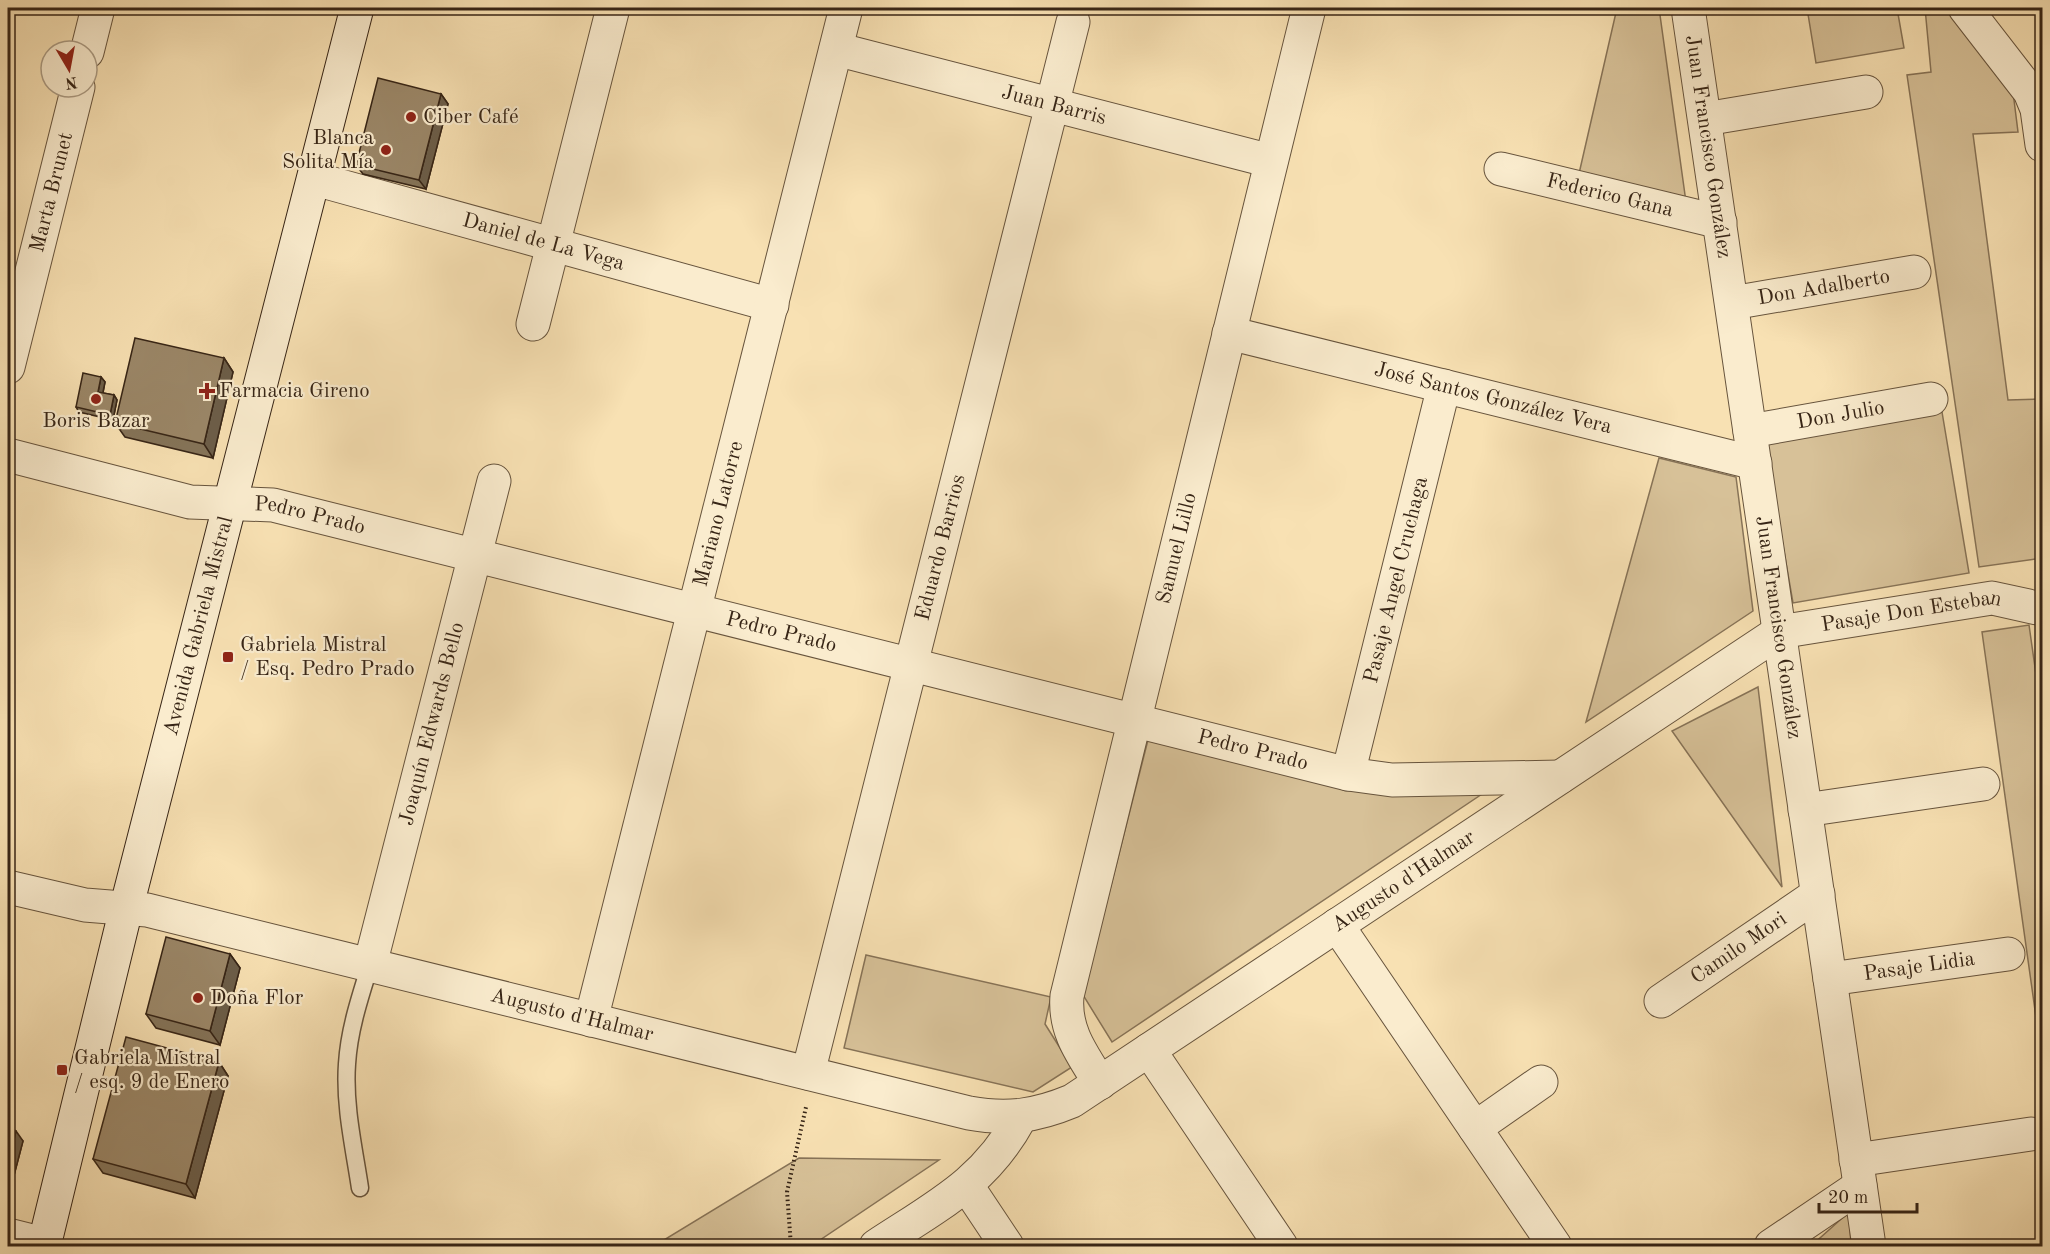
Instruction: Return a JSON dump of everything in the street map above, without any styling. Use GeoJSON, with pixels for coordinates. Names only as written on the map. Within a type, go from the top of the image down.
{"type":"FeatureCollection","features":[{"type":"Feature","properties":{"kind":"street"},"geometry":{"type":"LineString","coordinates":[[90,39],[98,8]]}},
{"type":"Feature","properties":{"kind":"street","name":"Avenida Gabriela Mistral"},"geometry":{"type":"LineString","coordinates":[[44,1245],[126,909],[357,8]]}},
{"type":"Feature","properties":{"kind":"street"},"geometry":{"type":"LineString","coordinates":[[533,324],[613,8]]}},
{"type":"Feature","properties":{"kind":"street","name":"Mariano Latorre"},"geometry":{"type":"LineString","coordinates":[[591,1020],[846,8]]}},
{"type":"Feature","properties":{"kind":"street","name":"Samuel Lillo"},"geometry":{"type":"LineString","coordinates":[[1100,1083],[1071,1034],[1067,1002],[1309,8]]}},
{"type":"Feature","properties":{"kind":"street","name":"Juan Francisco González"},"geometry":{"type":"LineString","coordinates":[[1688,8],[1869,1246]]}},
{"type":"Feature","properties":{"kind":"street"},"geometry":{"type":"LineString","coordinates":[[1965,8],[2036,91],[2043,145]]}},
{"type":"Feature","properties":{"kind":"street","name":"Eduardo Barrios"},"geometry":{"type":"LineString","coordinates":[[808,1073],[1073,22]]}},
{"type":"Feature","properties":{"kind":"street","name":"Juan Barris"},"geometry":{"type":"LineString","coordinates":[[836,49],[1271,161]]}},
{"type":"Feature","properties":{"kind":"street"},"geometry":{"type":"LineString","coordinates":[[1705,119],[1866,92]]}},
{"type":"Feature","properties":{"kind":"street","name":"Marta Brunet"},"geometry":{"type":"LineString","coordinates":[[8,367],[75,99]]}},
{"type":"Feature","properties":{"kind":"street","name":"Federico Gana"},"geometry":{"type":"LineString","coordinates":[[1501,169],[1720,222]]}},
{"type":"Feature","properties":{"kind":"street","name":"Daniel de La Vega"},"geometry":{"type":"LineString","coordinates":[[315,179],[772,305]]}},
{"type":"Feature","properties":{"kind":"street","name":"Don Adalberto"},"geometry":{"type":"LineString","coordinates":[[1732,303],[1914,272]]}},
{"type":"Feature","properties":{"kind":"street","name":"José Santos González Vera"},"geometry":{"type":"LineString","coordinates":[[1229,333],[1755,463]]}},
{"type":"Feature","properties":{"kind":"street","name":"Pasaje Angel Cruchaga"},"geometry":{"type":"LineString","coordinates":[[1348,774],[1444,386]]}},
{"type":"Feature","properties":{"kind":"street","name":"Don Julio"},"geometry":{"type":"LineString","coordinates":[[1750,431],[1931,399]]}},
{"type":"Feature","properties":{"kind":"street","name":"Pedro Prado"},"geometry":{"type":"LineString","coordinates":[[8,455],[190,502],[273,505],[1348,774],[1392,780],[1560,777]]}},
{"type":"Feature","properties":{"kind":"street","name":"Joaquín Edwards Bello"},"geometry":{"type":"LineString","coordinates":[[370,965],[494,481]]}},
{"type":"Feature","properties":{"kind":"street","name":"Pasaje Don Esteban"},"geometry":{"type":"LineString","coordinates":[[1779,632],[1992,598],[2041,616]]}},
{"type":"Feature","properties":{"kind":"street","name":"Augusto d'Halmar"},"geometry":{"type":"LineString","coordinates":[[8,887],[85,905],[147,910],[969,1113],[994,1118],[1020,1118],[1047,1112],[1072,1101],[1779,632]]}},
{"type":"Feature","properties":{"kind":"street"},"geometry":{"type":"LineString","coordinates":[[1805,810],[1983,784]]}},
{"type":"Feature","properties":{"kind":"street","name":"Camilo Mori"},"geometry":{"type":"LineString","coordinates":[[1661,1001],[1818,894]]}},
{"type":"Feature","properties":{"kind":"street"},"geometry":{"type":"LineString","coordinates":[[1337,926],[1555,1246]]}},
{"type":"Feature","properties":{"kind":"street","name":"Pasaje Lidia"},"geometry":{"type":"LineString","coordinates":[[1830,979],[2008,954]]}},
{"type":"Feature","properties":{"kind":"street"},"geometry":{"type":"LineString","coordinates":[[1149,1050],[1281,1246]]}},
{"type":"Feature","properties":{"kind":"street"},"geometry":{"type":"LineString","coordinates":[[1475,1128],[1542,1082]]}},
{"type":"Feature","properties":{"kind":"street"},"geometry":{"type":"LineString","coordinates":[[876,1246],[967,1186],[996,1157],[1020,1118]]}},
{"type":"Feature","properties":{"kind":"street"},"geometry":{"type":"LineString","coordinates":[[1771,1246],[1858,1173],[2031,1134]]}},
{"type":"Feature","properties":{"kind":"street"},"geometry":{"type":"LineString","coordinates":[[967,1186],[1007,1246]]}},
{"type":"Feature","properties":{"kind":"street"},"geometry":{"type":"LineString","coordinates":[[8,1235],[44,1245]]}},
{"type":"Feature","properties":{"kind":"lane"},"geometry":{"type":"LineString","coordinates":[[360,1188],[347,1100],[347,1063],[357,1007],[370,965]]}},
{"type":"Feature","properties":{"kind":"path"},"geometry":{"type":"LineString","coordinates":[[790,1246],[787,1192],[806,1119],[808,1073]]}},
{"type":"Feature","properties":{"kind":"shaded area"},"geometry":{"type":"Polygon","coordinates":[[[1617,8],[1659,8],[1686,202],[1578,178],[1617,8]]]}},
{"type":"Feature","properties":{"kind":"shaded area"},"geometry":{"type":"Polygon","coordinates":[[[1807,8],[1897,8],[1904,48],[1816,63],[1807,8]]]}},
{"type":"Feature","properties":{"kind":"shaded area"},"geometry":{"type":"Polygon","coordinates":[[[1925,8],[1950,8],[2012,84],[2018,132],[1973,134],[2008,400],[2042,399],[2042,558],[1979,567],[1907,75],[1931,72],[1925,8]]]}},
{"type":"Feature","properties":{"kind":"shaded area"},"geometry":{"type":"Polygon","coordinates":[[[1942,412],[1969,573],[1793,603],[1765,442],[1942,412]]]}},
{"type":"Feature","properties":{"kind":"shaded area"},"geometry":{"type":"Polygon","coordinates":[[[1659,458],[1736,477],[1753,611],[1586,722],[1659,458]]]}},
{"type":"Feature","properties":{"kind":"shaded area"},"geometry":{"type":"Polygon","coordinates":[[[2029,625],[2042,717],[2042,1060],[1982,632],[2029,625]]]}},
{"type":"Feature","properties":{"kind":"shaded area"},"geometry":{"type":"Polygon","coordinates":[[[1758,687],[1782,887],[1672,731],[1758,687]]]}},
{"type":"Feature","properties":{"kind":"shaded area"},"geometry":{"type":"Polygon","coordinates":[[[1149,736],[1491,788],[1112,1042],[1083,995],[1149,736]]]}},
{"type":"Feature","properties":{"kind":"shaded area"},"geometry":{"type":"Polygon","coordinates":[[[866,955],[1051,997],[1045,1024],[1072,1067],[1033,1092],[844,1048],[866,955]]]}},
{"type":"Feature","properties":{"kind":"shaded area"},"geometry":{"type":"Polygon","coordinates":[[[799,1158],[939,1160],[811,1246],[654,1246],[799,1158]]]}},
{"type":"Feature","properties":{"kind":"shaded area"},"geometry":{"type":"Polygon","coordinates":[[[1849,1212],[1851,1246],[1811,1246],[1849,1212]]]}},
{"type":"Feature","properties":{"kind":"building"},"geometry":{"type":"Polygon","coordinates":[[[378,78],[441,94],[419,180],[356,165],[378,78]]]}},
{"type":"Feature","properties":{"kind":"building"},"geometry":{"type":"Polygon","coordinates":[[[135,338],[224,358],[204,444],[115,423],[135,338]]]}},
{"type":"Feature","properties":{"kind":"building","name":"Boris Bazar"},"geometry":{"type":"Polygon","coordinates":[[[83,373],[101,377],[98,392],[114,395],[110,415],[76,407],[83,373]]]}},
{"type":"Feature","properties":{"kind":"building","name":"Doña Flor"},"geometry":{"type":"Polygon","coordinates":[[[166,937],[230,954],[210,1031],[146,1014],[166,937]]]}},
{"type":"Feature","properties":{"kind":"building"},"geometry":{"type":"Polygon","coordinates":[[[126,1037],[219,1062],[186,1184],[93,1159],[126,1037]]]}},
{"type":"Feature","properties":{"kind":"building"},"geometry":{"type":"Polygon","coordinates":[[[8,1129],[16,1131],[8,1165],[8,1129]]]}},
{"type":"Feature","properties":{"kind":"place","name":"Ciber Café"},"geometry":{"type":"Point","coordinates":[411,117]}},
{"type":"Feature","properties":{"kind":"place","name":"Blanca Solita Mía"},"geometry":{"type":"Point","coordinates":[386,150]}},
{"type":"Feature","properties":{"kind":"place","name":"Farmacia Gireno"},"geometry":{"type":"Point","coordinates":[207,391]}},
{"type":"Feature","properties":{"kind":"place","name":"Boris Bazar"},"geometry":{"type":"Point","coordinates":[96,399]}},
{"type":"Feature","properties":{"kind":"place","name":"Gabriela Mistral / Esq. Pedro Prado"},"geometry":{"type":"Point","coordinates":[228,657]}},
{"type":"Feature","properties":{"kind":"place","name":"Doña Flor"},"geometry":{"type":"Point","coordinates":[198,998]}},
{"type":"Feature","properties":{"kind":"place","name":"Gabriela Mistral / esq. 9 de Enero"},"geometry":{"type":"Point","coordinates":[62,1070]}}]}
